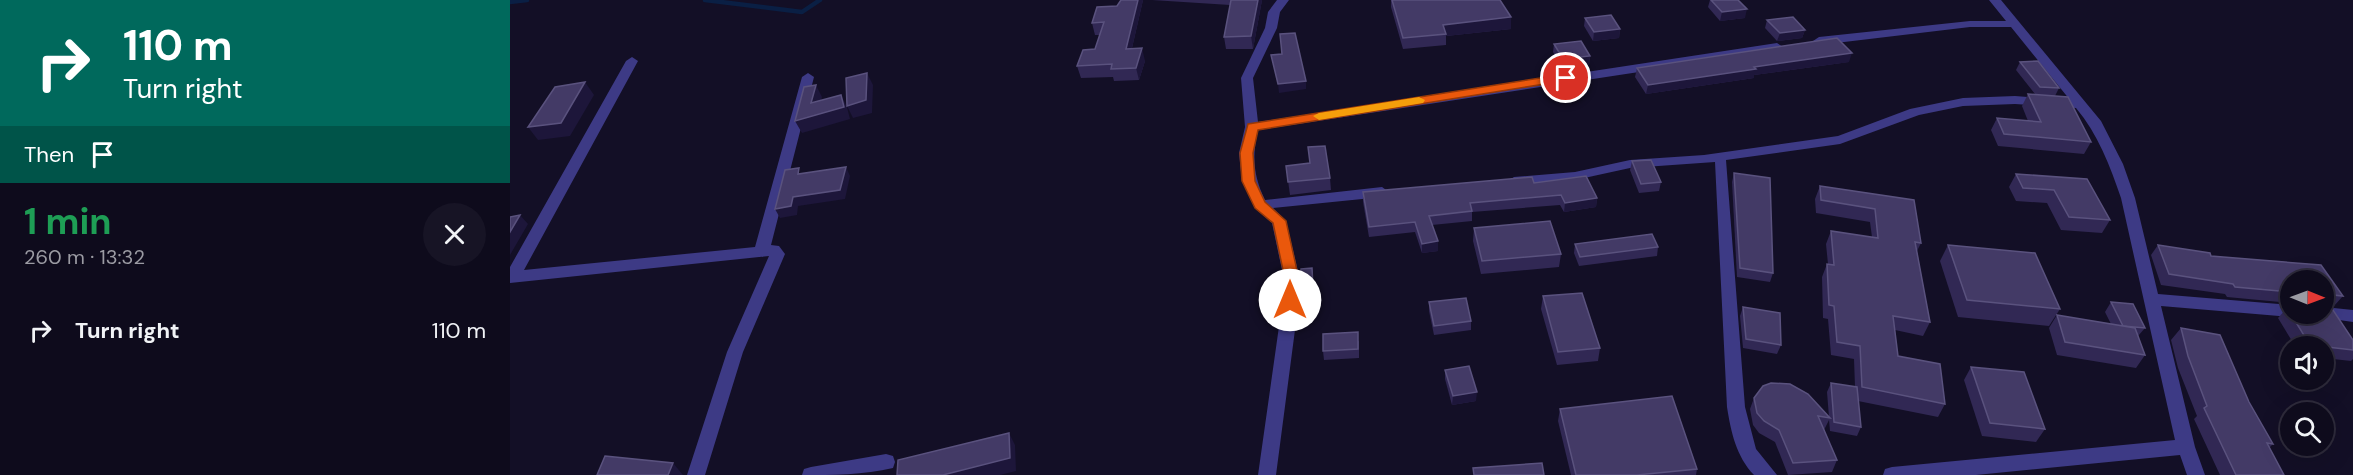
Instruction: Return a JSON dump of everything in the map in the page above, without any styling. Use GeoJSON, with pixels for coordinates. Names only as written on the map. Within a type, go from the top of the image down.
{"type":"FeatureCollection","features":[{"type":"Feature","properties":{"kind":"street"},"geometry":{"type":"LineString","coordinates":[[1267,475],[1293,284],[1279,221],[1260,205],[1249,181],[1246,153],[1252,127],[1248,78],[1271,28],[1274,12],[1283,0]]}},
{"type":"Feature","properties":{"kind":"street"},"geometry":{"type":"LineString","coordinates":[[1995,0],[2094,121],[2116,164],[2128,198],[2186,447],[2196,475]]}},
{"type":"Feature","properties":{"kind":"street"},"geometry":{"type":"LineString","coordinates":[[1252,127],[1878,33],[1970,24],[2015,24]]}},
{"type":"Feature","properties":{"kind":"street"},"geometry":{"type":"LineString","coordinates":[[511,277],[632,61]]}},
{"type":"Feature","properties":{"kind":"street"},"geometry":{"type":"LineString","coordinates":[[762,249],[808,76]]}},
{"type":"Feature","properties":{"kind":"street"},"geometry":{"type":"LineString","coordinates":[[1494,183],[1575,176],[1630,164],[1704,159],[1840,140],[1915,112],[1963,102],[2015,100],[2080,104]]}},
{"type":"Feature","properties":{"kind":"street"},"geometry":{"type":"LineString","coordinates":[[1720,163],[1736,407],[1742,442],[1755,466],[1768,475]]}},
{"type":"Feature","properties":{"kind":"street"},"geometry":{"type":"LineString","coordinates":[[1260,205],[1396,190]]}},
{"type":"Feature","properties":{"kind":"street"},"geometry":{"type":"LineString","coordinates":[[511,277],[762,249],[774,250],[777,254],[735,352],[696,475]]}},
{"type":"Feature","properties":{"kind":"street"},"geometry":{"type":"LineString","coordinates":[[2152,299],[2280,309]]}},
{"type":"Feature","properties":{"kind":"street"},"geometry":{"type":"LineString","coordinates":[[2334,314],[2353,316]]}},
{"type":"Feature","properties":{"kind":"street"},"geometry":{"type":"LineString","coordinates":[[1892,475],[2186,447]]}},
{"type":"Feature","properties":{"kind":"street"},"geometry":{"type":"LineString","coordinates":[[811,475],[886,462]]}},
{"type":"Feature","properties":{"kind":"building"},"geometry":{"type":"Polygon","coordinates":[[[1121,0],[1138,0],[1126,49],[1142,48],[1136,68],[1111,69],[1112,64],[1077,66],[1083,50],[1095,49],[1104,22],[1092,23],[1097,7],[1117,6],[1121,0]]]}},
{"type":"Feature","properties":{"kind":"building"},"geometry":{"type":"Polygon","coordinates":[[[1231,0],[1258,0],[1251,36],[1224,37],[1231,0]]]}},
{"type":"Feature","properties":{"kind":"building"},"geometry":{"type":"Polygon","coordinates":[[[1392,0],[1500,0],[1511,17],[1443,25],[1446,34],[1403,38],[1392,0]]]}},
{"type":"Feature","properties":{"kind":"building"},"geometry":{"type":"Polygon","coordinates":[[[1711,0],[1738,0],[1747,9],[1722,12],[1711,0]]]}},
{"type":"Feature","properties":{"kind":"building"},"geometry":{"type":"Polygon","coordinates":[[[1611,15],[1620,29],[1594,32],[1585,18],[1611,15]]]}},
{"type":"Feature","properties":{"kind":"building"},"geometry":{"type":"Polygon","coordinates":[[[1793,17],[1805,30],[1780,33],[1767,20],[1793,17]]]}},
{"type":"Feature","properties":{"kind":"building"},"geometry":{"type":"Polygon","coordinates":[[[1295,33],[1306,81],[1278,84],[1271,55],[1282,54],[1280,34],[1295,33]]]}},
{"type":"Feature","properties":{"kind":"building"},"geometry":{"type":"Polygon","coordinates":[[[1837,38],[1852,53],[1648,85],[1637,68],[1837,38]]]}},
{"type":"Feature","properties":{"kind":"building"},"geometry":{"type":"Polygon","coordinates":[[[1581,41],[1590,56],[1563,59],[1554,44],[1581,41]]]}},
{"type":"Feature","properties":{"kind":"building"},"geometry":{"type":"Polygon","coordinates":[[[2038,61],[2059,88],[2040,87],[2020,62],[2038,61]]]}},
{"type":"Feature","properties":{"kind":"building"},"geometry":{"type":"Polygon","coordinates":[[[867,73],[866,100],[847,106],[846,78],[867,73]]]}},
{"type":"Feature","properties":{"kind":"building"},"geometry":{"type":"Polygon","coordinates":[[[585,82],[561,123],[528,127],[555,87],[585,82]]]}},
{"type":"Feature","properties":{"kind":"building"},"geometry":{"type":"Polygon","coordinates":[[[816,85],[811,103],[841,95],[844,107],[795,121],[804,87],[816,85]]]}},
{"type":"Feature","properties":{"kind":"building"},"geometry":{"type":"Polygon","coordinates":[[[2028,94],[2068,97],[2091,142],[2004,134],[1997,118],[2041,122],[2028,94]]]}},
{"type":"Feature","properties":{"kind":"building"},"geometry":{"type":"Polygon","coordinates":[[[1325,146],[1330,178],[1288,182],[1286,166],[1310,163],[1308,147],[1325,146]]]}},
{"type":"Feature","properties":{"kind":"building"},"geometry":{"type":"Polygon","coordinates":[[[1651,160],[1661,182],[1641,184],[1632,161],[1651,160]]]}},
{"type":"Feature","properties":{"kind":"building"},"geometry":{"type":"Polygon","coordinates":[[[846,167],[840,190],[793,197],[791,206],[775,209],[785,170],[799,168],[798,174],[846,167]]]}},
{"type":"Feature","properties":{"kind":"building"},"geometry":{"type":"Polygon","coordinates":[[[1734,173],[1770,178],[1773,273],[1740,268],[1734,173]]]}},
{"type":"Feature","properties":{"kind":"building"},"geometry":{"type":"Polygon","coordinates":[[[2016,174],[2087,179],[2110,220],[2069,217],[2054,190],[2023,188],[2016,174]]]}},
{"type":"Feature","properties":{"kind":"building"},"geometry":{"type":"Polygon","coordinates":[[[1586,176],[1597,198],[1565,203],[1561,195],[1470,203],[1472,211],[1429,216],[1438,241],[1422,244],[1415,222],[1369,227],[1363,192],[1532,177],[1534,183],[1586,176]]]}},
{"type":"Feature","properties":{"kind":"building"},"geometry":{"type":"Polygon","coordinates":[[[1820,186],[1914,200],[1921,243],[1915,242],[1930,322],[1893,316],[1898,356],[1940,364],[1945,404],[1862,387],[1860,346],[1837,342],[1834,306],[1829,305],[1827,264],[1834,265],[1831,231],[1878,238],[1875,209],[1821,200],[1820,186]]]}},
{"type":"Feature","properties":{"kind":"building"},"geometry":{"type":"Polygon","coordinates":[[[520,215],[510,232],[510,217],[520,215]]]}},
{"type":"Feature","properties":{"kind":"building"},"geometry":{"type":"Polygon","coordinates":[[[1550,221],[1561,254],[1482,261],[1474,228],[1550,221]]]}},
{"type":"Feature","properties":{"kind":"building"},"geometry":{"type":"Polygon","coordinates":[[[1652,234],[1658,247],[1580,257],[1575,244],[1652,234]]]}},
{"type":"Feature","properties":{"kind":"building"},"geometry":{"type":"Polygon","coordinates":[[[1948,245],[2035,253],[2060,309],[1967,300],[1948,245]]]}},
{"type":"Feature","properties":{"kind":"building"},"geometry":{"type":"Polygon","coordinates":[[[2158,245],[2210,253],[2211,256],[2321,265],[2325,270],[2280,270],[2280,291],[2235,287],[2233,284],[2169,274],[2158,245]]]}},
{"type":"Feature","properties":{"kind":"building"},"geometry":{"type":"Polygon","coordinates":[[[1312,268],[1313,287],[1300,288],[1301,269],[1312,268]]]}},
{"type":"Feature","properties":{"kind":"building"},"geometry":{"type":"Polygon","coordinates":[[[2334,283],[2343,296],[2334,295],[2334,283]]]}},
{"type":"Feature","properties":{"kind":"building"},"geometry":{"type":"Polygon","coordinates":[[[1582,293],[1600,348],[1558,352],[1543,296],[1582,293]]]}},
{"type":"Feature","properties":{"kind":"building"},"geometry":{"type":"Polygon","coordinates":[[[1466,298],[1471,321],[1434,326],[1429,302],[1466,298]]]}},
{"type":"Feature","properties":{"kind":"building"},"geometry":{"type":"Polygon","coordinates":[[[2111,302],[2133,304],[2145,328],[2123,326],[2111,302]]]}},
{"type":"Feature","properties":{"kind":"building"},"geometry":{"type":"Polygon","coordinates":[[[1743,307],[1780,313],[1781,345],[1746,339],[1743,307]]]}},
{"type":"Feature","properties":{"kind":"building"},"geometry":{"type":"Polygon","coordinates":[[[2334,312],[2353,340],[2353,350],[2334,348],[2334,336],[2304,336],[2297,324],[2334,324],[2334,312]]]}},
{"type":"Feature","properties":{"kind":"building"},"geometry":{"type":"Polygon","coordinates":[[[2057,315],[2135,328],[2145,355],[2065,342],[2057,315]]]}},
{"type":"Feature","properties":{"kind":"building"},"geometry":{"type":"Polygon","coordinates":[[[2181,328],[2220,335],[2249,402],[2273,444],[2267,443],[2284,475],[2236,475],[2204,408],[2207,406],[2188,356],[2181,328]]]}},
{"type":"Feature","properties":{"kind":"building"},"geometry":{"type":"Polygon","coordinates":[[[1358,332],[1358,349],[1323,351],[1323,334],[1358,332]]]}},
{"type":"Feature","properties":{"kind":"building"},"geometry":{"type":"Polygon","coordinates":[[[1469,366],[1477,392],[1453,396],[1445,370],[1469,366]]]}},
{"type":"Feature","properties":{"kind":"building"},"geometry":{"type":"Polygon","coordinates":[[[1971,367],[2024,372],[2045,429],[1990,423],[1971,367]]]}},
{"type":"Feature","properties":{"kind":"building"},"geometry":{"type":"Polygon","coordinates":[[[1771,383],[1790,384],[1808,394],[1830,418],[1818,416],[1837,460],[1793,463],[1779,430],[1764,421],[1757,413],[1754,398],[1763,386],[1771,383]]]}},
{"type":"Feature","properties":{"kind":"building"},"geometry":{"type":"Polygon","coordinates":[[[1831,383],[1857,387],[1861,427],[1834,422],[1831,383]]]}},
{"type":"Feature","properties":{"kind":"building"},"geometry":{"type":"Polygon","coordinates":[[[1672,396],[1697,469],[1637,475],[1576,475],[1560,409],[1672,396]]]}},
{"type":"Feature","properties":{"kind":"building"},"geometry":{"type":"Polygon","coordinates":[[[1009,433],[1010,458],[943,475],[897,475],[898,460],[1009,433]]]}},
{"type":"Feature","properties":{"kind":"building"},"geometry":{"type":"Polygon","coordinates":[[[605,456],[673,463],[668,475],[597,475],[605,456]]]}},
{"type":"Feature","properties":{"kind":"building"},"geometry":{"type":"Polygon","coordinates":[[[1542,463],[1544,475],[1474,475],[1473,468],[1542,463]]]}},
{"type":"Feature","properties":{"kind":"waterway"},"geometry":{"type":"LineString","coordinates":[[510,2],[527,0]]}},
{"type":"Feature","properties":{"kind":"waterway"},"geometry":{"type":"LineString","coordinates":[[705,0],[802,12],[820,0]]}},
{"type":"Feature","properties":{"kind":"slow traffic"},"geometry":{"type":"LineString","coordinates":[[1319,116],[1419,100]]}},
{"type":"Feature","properties":{"kind":"route"},"geometry":{"type":"LineString","coordinates":[[1290,300],[1293,284],[1279,221],[1260,205],[1249,181],[1246,153],[1252,127],[1566,78]]}}]}
